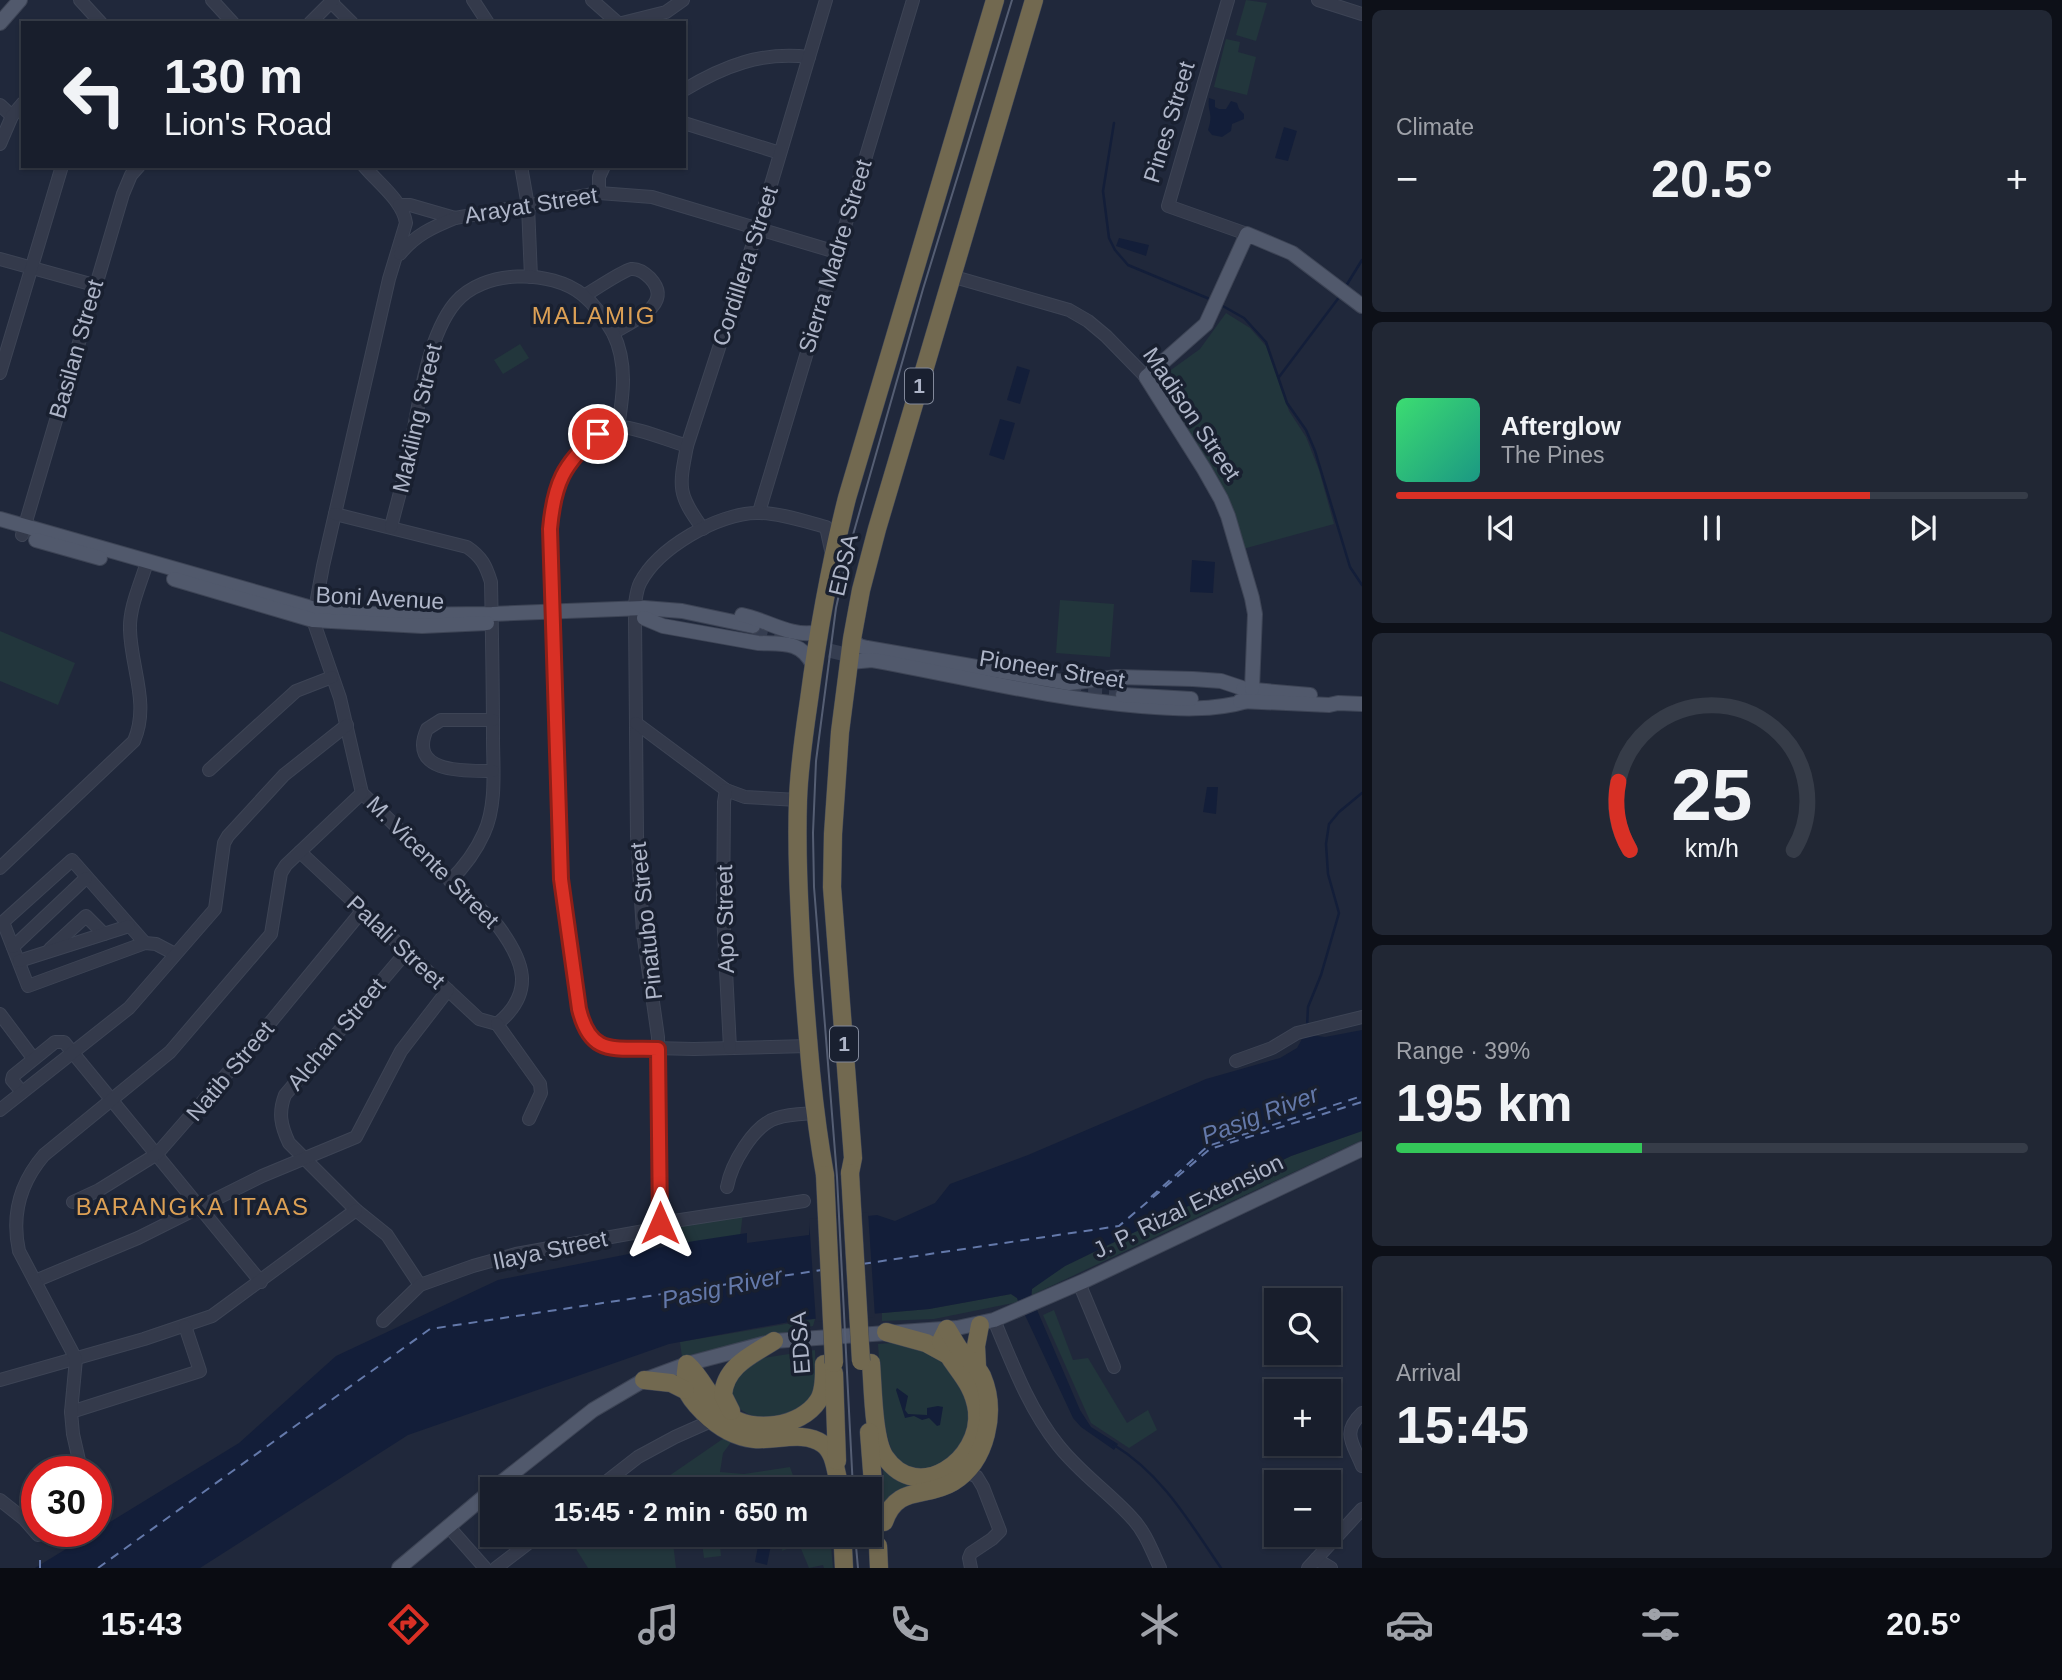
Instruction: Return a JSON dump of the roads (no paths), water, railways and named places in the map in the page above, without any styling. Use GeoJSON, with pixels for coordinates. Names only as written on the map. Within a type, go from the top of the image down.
{"type":"FeatureCollection","features":[{"type":"Feature","properties":{"kind":"highway","name":"EDSA"},"geometry":{"type":"LineString","coordinates":[[838,1477],[828,1363],[816,1113],[808,1046],[798,888],[801,758],[818,632],[832,555],[891,346],[995,0]]}},
{"type":"Feature","properties":{"kind":"highway","name":"EDSA"},"geometry":{"type":"LineString","coordinates":[[966,1471],[956,1481],[945,1486],[898,1499],[880,1523],[867,1406],[868,1361],[832,887],[840,732],[861,590],[1034,0]]}},
{"type":"Feature","properties":{"kind":"highway"},"geometry":{"type":"LineString","coordinates":[[976,1366],[976,1346],[987,1323]]}},
{"type":"Feature","properties":{"kind":"highway"},"geometry":{"type":"LineString","coordinates":[[868,1361],[878,1444],[886,1459],[901,1471],[913,1476],[940,1474],[956,1464],[970,1445],[977,1416],[974,1398],[963,1375],[948,1356],[941,1341],[947,1329]]}},
{"type":"Feature","properties":{"kind":"highway"},"geometry":{"type":"LineString","coordinates":[[947,1329],[959,1348],[976,1366],[987,1392],[989,1420],[982,1447],[966,1471]]}},
{"type":"Feature","properties":{"kind":"highway"},"geometry":{"type":"LineString","coordinates":[[886,1332],[926,1343],[948,1356]]}},
{"type":"Feature","properties":{"kind":"highway"},"geometry":{"type":"LineString","coordinates":[[743,1423],[723,1399],[726,1380],[739,1363],[774,1341]]}},
{"type":"Feature","properties":{"kind":"highway"},"geometry":{"type":"LineString","coordinates":[[687,1364],[700,1377],[719,1407],[730,1417],[743,1423],[775,1424],[797,1418],[818,1402],[828,1363]]}},
{"type":"Feature","properties":{"kind":"highway"},"geometry":{"type":"LineString","coordinates":[[685,1390],[687,1364]]}},
{"type":"Feature","properties":{"kind":"highway"},"geometry":{"type":"LineString","coordinates":[[644,1380],[671,1383],[685,1390],[711,1421],[727,1431],[752,1439],[807,1438],[815,1441],[829,1450],[836,1477]]}},
{"type":"Feature","properties":{"kind":"highway"},"geometry":{"type":"LineString","coordinates":[[878,1547],[879,1568]]}},
{"type":"Feature","properties":{"kind":"highway"},"geometry":{"type":"LineString","coordinates":[[843,1548],[844,1568]]}},
{"type":"Feature","properties":{"kind":"main road"},"geometry":{"type":"LineString","coordinates":[[0,23],[20,0]]}},
{"type":"Feature","properties":{"kind":"main road"},"geometry":{"type":"LineString","coordinates":[[1146,377],[1206,324],[1247,234]]}},
{"type":"Feature","properties":{"kind":"main road","name":"Pines Street"},"geometry":{"type":"LineString","coordinates":[[1247,234],[1292,253],[1362,306]]}},
{"type":"Feature","properties":{"kind":"main road","name":"Madison Street"},"geometry":{"type":"LineString","coordinates":[[1146,377],[1204,469],[1228,516],[1255,614],[1248,693]]}},
{"type":"Feature","properties":{"kind":"main road","name":"Boni Avenue"},"geometry":{"type":"LineString","coordinates":[[0,519],[24,531]]}},
{"type":"Feature","properties":{"kind":"main road","name":"Boni Avenue"},"geometry":{"type":"LineString","coordinates":[[0,528],[24,531],[314,615],[422,626],[492,619],[682,611],[753,630]]}},
{"type":"Feature","properties":{"kind":"main road","name":"Boni Avenue"},"geometry":{"type":"LineString","coordinates":[[640,613],[667,602],[756,618],[773,635],[803,650],[813,665]]}},
{"type":"Feature","properties":{"kind":"main road","name":"Boni Avenue"},"geometry":{"type":"LineString","coordinates":[[640,613],[663,626],[758,643],[773,635],[818,632]]}},
{"type":"Feature","properties":{"kind":"main road","name":"Pioneer Street"},"geometry":{"type":"LineString","coordinates":[[852,639],[863,648],[904,660],[1066,698],[1159,708],[1224,708],[1248,693]]}},
{"type":"Feature","properties":{"kind":"main road","name":"Pioneer Street"},"geometry":{"type":"LineString","coordinates":[[850,662],[865,659],[904,660],[1069,683],[1117,677],[1221,681],[1248,693]]}},
{"type":"Feature","properties":{"kind":"main road"},"geometry":{"type":"LineString","coordinates":[[1066,698],[1069,683]]}},
{"type":"Feature","properties":{"kind":"main road","name":"Pioneer Street"},"geometry":{"type":"LineString","coordinates":[[1123,689],[1248,693],[1329,705],[1362,704]]}},
{"type":"Feature","properties":{"kind":"main road","name":"J. P. Rizal Extension"},"geometry":{"type":"LineString","coordinates":[[508,1477],[593,1410],[644,1380],[687,1364],[774,1341],[947,1329],[987,1323],[1079,1283],[1362,1149]]}},
{"type":"Feature","properties":{"kind":"main road","name":"J. P. Rizal Extension"},"geometry":{"type":"LineString","coordinates":[[400,1568],[480,1500]]}},
{"type":"Feature","properties":{"kind":"street"},"geometry":{"type":"LineString","coordinates":[[80,0],[97,21]]}},
{"type":"Feature","properties":{"kind":"street"},"geometry":{"type":"LineString","coordinates":[[212,0],[231,21]]}},
{"type":"Feature","properties":{"kind":"street"},"geometry":{"type":"LineString","coordinates":[[473,0],[487,21]]}},
{"type":"Feature","properties":{"kind":"street"},"geometry":{"type":"LineString","coordinates":[[592,0],[618,21]]}},
{"type":"Feature","properties":{"kind":"street"},"geometry":{"type":"LineString","coordinates":[[628,21],[666,12],[684,0]]}},
{"type":"Feature","properties":{"kind":"street","name":"Cordillera Street"},"geometry":{"type":"LineString","coordinates":[[703,529],[688,509],[682,492],[681,480],[687,446],[758,228],[827,0]]}},
{"type":"Feature","properties":{"kind":"street","name":"Sierra Madre Street"},"geometry":{"type":"LineString","coordinates":[[759,512],[913,0]]}},
{"type":"Feature","properties":{"kind":"street","name":"Pines Street"},"geometry":{"type":"LineString","coordinates":[[1228,0],[1168,206],[1247,234]]}},
{"type":"Feature","properties":{"kind":"street"},"geometry":{"type":"LineString","coordinates":[[1318,0],[1362,14]]}},
{"type":"Feature","properties":{"kind":"street"},"geometry":{"type":"LineString","coordinates":[[312,21],[332,1],[350,21]]}},
{"type":"Feature","properties":{"kind":"street"},"geometry":{"type":"LineString","coordinates":[[686,89],[723,69],[750,59],[774,55],[809,57]]}},
{"type":"Feature","properties":{"kind":"street"},"geometry":{"type":"LineString","coordinates":[[0,105],[12,116]]}},
{"type":"Feature","properties":{"kind":"street"},"geometry":{"type":"LineString","coordinates":[[0,144],[12,116],[21,105]]}},
{"type":"Feature","properties":{"kind":"street"},"geometry":{"type":"LineString","coordinates":[[686,124],[780,153]]}},
{"type":"Feature","properties":{"kind":"street"},"geometry":{"type":"LineString","coordinates":[[0,373],[61,168]]}},
{"type":"Feature","properties":{"kind":"street","name":"Basilan Street"},"geometry":{"type":"LineString","coordinates":[[24,531],[94,285],[123,194],[137,168]]}},
{"type":"Feature","properties":{"kind":"street"},"geometry":{"type":"LineString","coordinates":[[314,615],[389,279],[406,223],[405,214],[399,205],[365,168]]}},
{"type":"Feature","properties":{"kind":"street"},"geometry":{"type":"LineString","coordinates":[[521,168],[528,206],[531,277]]}},
{"type":"Feature","properties":{"kind":"street"},"geometry":{"type":"LineString","coordinates":[[599,193],[599,177],[603,168]]}},
{"type":"Feature","properties":{"kind":"street","name":"Arayat Street"},"geometry":{"type":"LineString","coordinates":[[399,205],[410,205],[456,218],[599,193],[652,197],[836,252]]}},
{"type":"Feature","properties":{"kind":"street"},"geometry":{"type":"LineString","coordinates":[[397,257],[410,241],[422,233],[456,218]]}},
{"type":"Feature","properties":{"kind":"street"},"geometry":{"type":"LineString","coordinates":[[0,259],[94,285]]}},
{"type":"Feature","properties":{"kind":"street"},"geometry":{"type":"LineString","coordinates":[[584,296],[631,269],[643,271],[653,282],[658,291],[658,301],[652,309],[613,334]]}},
{"type":"Feature","properties":{"kind":"street","name":"Madison Street"},"geometry":{"type":"LineString","coordinates":[[951,276],[1069,310],[1106,336],[1146,377]]}},
{"type":"Feature","properties":{"kind":"street","name":"Makiling Street"},"geometry":{"type":"LineString","coordinates":[[391,527],[428,368],[443,323],[460,298],[479,285],[502,277],[531,277],[556,283],[584,296],[613,334],[621,358],[624,379],[618,427]]}},
{"type":"Feature","properties":{"kind":"street"},"geometry":{"type":"LineString","coordinates":[[687,446],[618,427],[598,434],[564,469],[552,506],[552,616],[561,879],[579,1009],[590,1039],[600,1045],[658,1049],[808,1046]]}},
{"type":"Feature","properties":{"kind":"street","name":"Pinatubo Street"},"geometry":{"type":"LineString","coordinates":[[660,1223],[658,1049],[643,932],[637,836],[636,723],[640,613],[638,587],[653,565],[670,549],[703,529],[739,515],[759,512],[826,527],[832,555]]}},
{"type":"Feature","properties":{"kind":"street"},"geometry":{"type":"LineString","coordinates":[[335,514],[467,548],[479,555],[486,565],[491,582],[492,619],[493,771],[490,814],[485,832],[466,865],[450,881]]}},
{"type":"Feature","properties":{"kind":"street"},"geometry":{"type":"LineString","coordinates":[[0,868],[134,741],[142,719],[130,621],[146,566]]}},
{"type":"Feature","properties":{"kind":"street","name":"M. Vicente Street"},"geometry":{"type":"LineString","coordinates":[[314,615],[346,725],[362,793],[498,926],[515,948],[520,961],[523,986],[508,1015],[497,1024]]}},
{"type":"Feature","properties":{"kind":"street"},"geometry":{"type":"LineString","coordinates":[[209,770],[296,691],[332,677]]}},
{"type":"Feature","properties":{"kind":"street"},"geometry":{"type":"LineString","coordinates":[[493,720],[441,720],[427,729],[423,743],[430,761],[443,769],[493,771]]}},
{"type":"Feature","properties":{"kind":"street"},"geometry":{"type":"LineString","coordinates":[[636,723],[726,790],[745,797],[798,800]]}},
{"type":"Feature","properties":{"kind":"street"},"geometry":{"type":"LineString","coordinates":[[0,1110],[129,1008],[215,909],[228,836],[284,775],[346,725]]}},
{"type":"Feature","properties":{"kind":"street","name":"Apo Street"},"geometry":{"type":"LineString","coordinates":[[726,790],[723,802],[723,912],[730,1048]]}},
{"type":"Feature","properties":{"kind":"street"},"geometry":{"type":"LineString","coordinates":[[78,1456],[71,1412],[76,1359],[19,1251],[16,1237],[20,1193],[29,1172],[57,1143],[170,1052],[271,934],[281,873],[286,865],[362,793]]}},
{"type":"Feature","properties":{"kind":"street","name":"Palali Street"},"geometry":{"type":"LineString","coordinates":[[300,852],[479,1019],[497,1024]]}},
{"type":"Feature","properties":{"kind":"street"},"geometry":{"type":"LineString","coordinates":[[145,943],[72,860],[3,922],[28,986],[145,943],[156,944],[175,954]]}},
{"type":"Feature","properties":{"kind":"street"},"geometry":{"type":"LineString","coordinates":[[13,947],[86,878]]}},
{"type":"Feature","properties":{"kind":"street","name":"Natib Street"},"geometry":{"type":"LineString","coordinates":[[73,1202],[99,1190],[157,1154],[226,1076],[362,911]]}},
{"type":"Feature","properties":{"kind":"street"},"geometry":{"type":"LineString","coordinates":[[47,952],[86,916],[104,934]]}},
{"type":"Feature","properties":{"kind":"street"},"geometry":{"type":"LineString","coordinates":[[19,961],[130,926]]}},
{"type":"Feature","properties":{"kind":"street","name":"Alchan Street"},"geometry":{"type":"LineString","coordinates":[[407,951],[285,1096],[280,1109],[289,1143],[356,1210],[387,1235],[421,1285]]}},
{"type":"Feature","properties":{"kind":"street"},"geometry":{"type":"LineString","coordinates":[[35,1281],[138,1238],[303,1159],[352,1140],[359,1134],[401,1051],[448,990]]}},
{"type":"Feature","properties":{"kind":"street"},"geometry":{"type":"LineString","coordinates":[[0,1014],[33,1059]]}},
{"type":"Feature","properties":{"kind":"street"},"geometry":{"type":"LineString","coordinates":[[1236,1062],[1272,1048],[1304,1031],[1362,1017]]}},
{"type":"Feature","properties":{"kind":"street"},"geometry":{"type":"LineString","coordinates":[[497,1024],[540,1084],[541,1093],[529,1119]]}},
{"type":"Feature","properties":{"kind":"street"},"geometry":{"type":"LineString","coordinates":[[22,1092],[12,1080],[13,1076],[55,1042],[64,1042],[261,1282]]}},
{"type":"Feature","properties":{"kind":"street"},"geometry":{"type":"LineString","coordinates":[[727,1187],[736,1161],[766,1124],[776,1118],[816,1113]]}},
{"type":"Feature","properties":{"kind":"street","name":"Ilaya Street"},"geometry":{"type":"LineString","coordinates":[[421,1285],[516,1254],[650,1230],[660,1223],[804,1201]]}},
{"type":"Feature","properties":{"kind":"street"},"geometry":{"type":"LineString","coordinates":[[0,1380],[185,1326],[226,1308],[356,1210]]}},
{"type":"Feature","properties":{"kind":"street"},"geometry":{"type":"LineString","coordinates":[[1079,1283],[1114,1367]]}},
{"type":"Feature","properties":{"kind":"street"},"geometry":{"type":"LineString","coordinates":[[383,1321],[421,1285]]}},
{"type":"Feature","properties":{"kind":"street"},"geometry":{"type":"LineString","coordinates":[[987,1323],[1057,1444],[1085,1475],[1131,1517],[1144,1535],[1160,1568]]}},
{"type":"Feature","properties":{"kind":"street"},"geometry":{"type":"LineString","coordinates":[[71,1412],[200,1371],[185,1326]]}},
{"type":"Feature","properties":{"kind":"street"},"geometry":{"type":"LineString","coordinates":[[1362,1413],[1352,1423],[1349,1433],[1362,1466]]}},
{"type":"Feature","properties":{"kind":"street"},"geometry":{"type":"LineString","coordinates":[[612,1477],[638,1457],[711,1421]]}},
{"type":"Feature","properties":{"kind":"street"},"geometry":{"type":"LineString","coordinates":[[966,1471],[977,1477],[983,1487],[1000,1531],[971,1553],[971,1568]]}},
{"type":"Feature","properties":{"kind":"street"},"geometry":{"type":"LineString","coordinates":[[0,1500],[21,1517]]}},
{"type":"Feature","properties":{"kind":"street"},"geometry":{"type":"LineString","coordinates":[[1312,1564],[1362,1509]]}},
{"type":"Feature","properties":{"kind":"street"},"geometry":{"type":"LineString","coordinates":[[449,1526],[485,1568]]}},
{"type":"Feature","properties":{"kind":"street"},"geometry":{"type":"LineString","coordinates":[[496,1568],[523,1547]]}},
{"type":"Feature","properties":{"kind":"street"},"geometry":{"type":"LineString","coordinates":[[1312,1564],[1331,1568]]}},
{"type":"Feature","properties":{"kind":"water"},"geometry":{"type":"Polygon","coordinates":[[[1209,98],[1215,100],[1215,107],[1219,109],[1226,109],[1231,101],[1237,103],[1244,114],[1244,119],[1232,124],[1231,131],[1222,137],[1212,135],[1208,130],[1209,98]]]}},
{"type":"Feature","properties":{"kind":"water"},"geometry":{"type":"Polygon","coordinates":[[[1284,127],[1297,131],[1288,161],[1275,158],[1284,127]]]}},
{"type":"Feature","properties":{"kind":"water"},"geometry":{"type":"Polygon","coordinates":[[[1119,238],[1149,245],[1146,256],[1116,246],[1119,238]]]}},
{"type":"Feature","properties":{"kind":"water"},"geometry":{"type":"Polygon","coordinates":[[[1017,366],[1030,370],[1020,404],[1007,400],[1017,366]]]}},
{"type":"Feature","properties":{"kind":"water"},"geometry":{"type":"Polygon","coordinates":[[[1000,419],[1015,423],[1004,460],[989,455],[1000,419]]]}},
{"type":"Feature","properties":{"kind":"water"},"geometry":{"type":"Polygon","coordinates":[[[1192,560],[1215,562],[1213,593],[1190,592],[1192,560]]]}},
{"type":"Feature","properties":{"kind":"water"},"geometry":{"type":"Polygon","coordinates":[[[1207,787],[1218,787],[1216,814],[1203,812],[1207,787]]]}},
{"type":"Feature","properties":{"kind":"water","name":"Pasig River"},"geometry":{"type":"Polygon","coordinates":[[[1362,1030],[1362,1131],[1291,1156],[1065,1266],[1032,1289],[1031,1296],[1080,1410],[1091,1427],[1118,1444],[1114,1450],[1081,1427],[1073,1418],[1017,1298],[1011,1294],[929,1309],[800,1320],[669,1344],[408,1435],[200,1568],[35,1568],[69,1547],[112,1547],[112,1521],[239,1443],[336,1356],[498,1280],[747,1233],[747,1243],[809,1235],[810,1222],[877,1215],[895,1221],[935,1203],[950,1184],[1028,1155],[1206,1079],[1280,1058],[1297,1048],[1302,1039],[1310,1035],[1325,1037],[1362,1030]]]}},
{"type":"Feature","properties":{"kind":"water"},"geometry":{"type":"Polygon","coordinates":[[[897,1388],[908,1396],[905,1410],[908,1414],[927,1415],[927,1408],[943,1407],[940,1425],[937,1426],[929,1418],[905,1418],[897,1388]]]}},
{"type":"Feature","properties":{"kind":"water"},"geometry":{"type":"Polygon","coordinates":[[[758,1547],[771,1547],[767,1565],[755,1562],[758,1547]]]}},
{"type":"Feature","properties":{"kind":"waterway"},"geometry":{"type":"LineString","coordinates":[[1114,123],[1103,191],[1109,238],[1115,250],[1128,265],[1212,300]]}},
{"type":"Feature","properties":{"kind":"waterway"},"geometry":{"type":"LineString","coordinates":[[1346,286],[1362,260]]}},
{"type":"Feature","properties":{"kind":"waterway"},"geometry":{"type":"LineString","coordinates":[[1279,377],[1340,296]]}},
{"type":"Feature","properties":{"kind":"waterway"},"geometry":{"type":"LineString","coordinates":[[1221,305],[1244,318],[1266,342],[1287,403],[1306,430],[1315,451],[1350,567],[1362,585]]}},
{"type":"Feature","properties":{"kind":"waterway"},"geometry":{"type":"LineString","coordinates":[[1307,1027],[1308,1007],[1321,975],[1339,913],[1328,874],[1326,844],[1329,824],[1362,793]]}},
{"type":"Feature","properties":{"kind":"waterway"},"geometry":{"type":"LineString","coordinates":[[1114,1445],[1147,1470],[1161,1485],[1221,1568]]}},
{"type":"Feature","properties":{"kind":"tunnel"},"geometry":{"type":"LineString","coordinates":[[753,634],[779,640]]}},
{"type":"Feature","properties":{"kind":"tunnel"},"geometry":{"type":"LineString","coordinates":[[809,646],[857,657]]}},
{"type":"Feature","properties":{"kind":"tunnel"},"geometry":{"type":"LineString","coordinates":[[1067,692],[1123,695]]}},
{"type":"Feature","properties":{"kind":"tram line"},"geometry":{"type":"LineString","coordinates":[[852,1477],[837,1177],[814,887],[816,761],[836,608],[849,549],[923,289],[1012,0]]}},
{"type":"Feature","properties":{"kind":"tram line"},"geometry":{"type":"LineString","coordinates":[[856,1547],[858,1568]]}},
{"type":"Feature","properties":{"kind":"district","name":"MALAMIG"},"geometry":{"type":"Point","coordinates":[594,316]}},
{"type":"Feature","properties":{"kind":"district","name":"BARANGKA ITAAS"},"geometry":{"type":"Point","coordinates":[193,1207]}}]}
